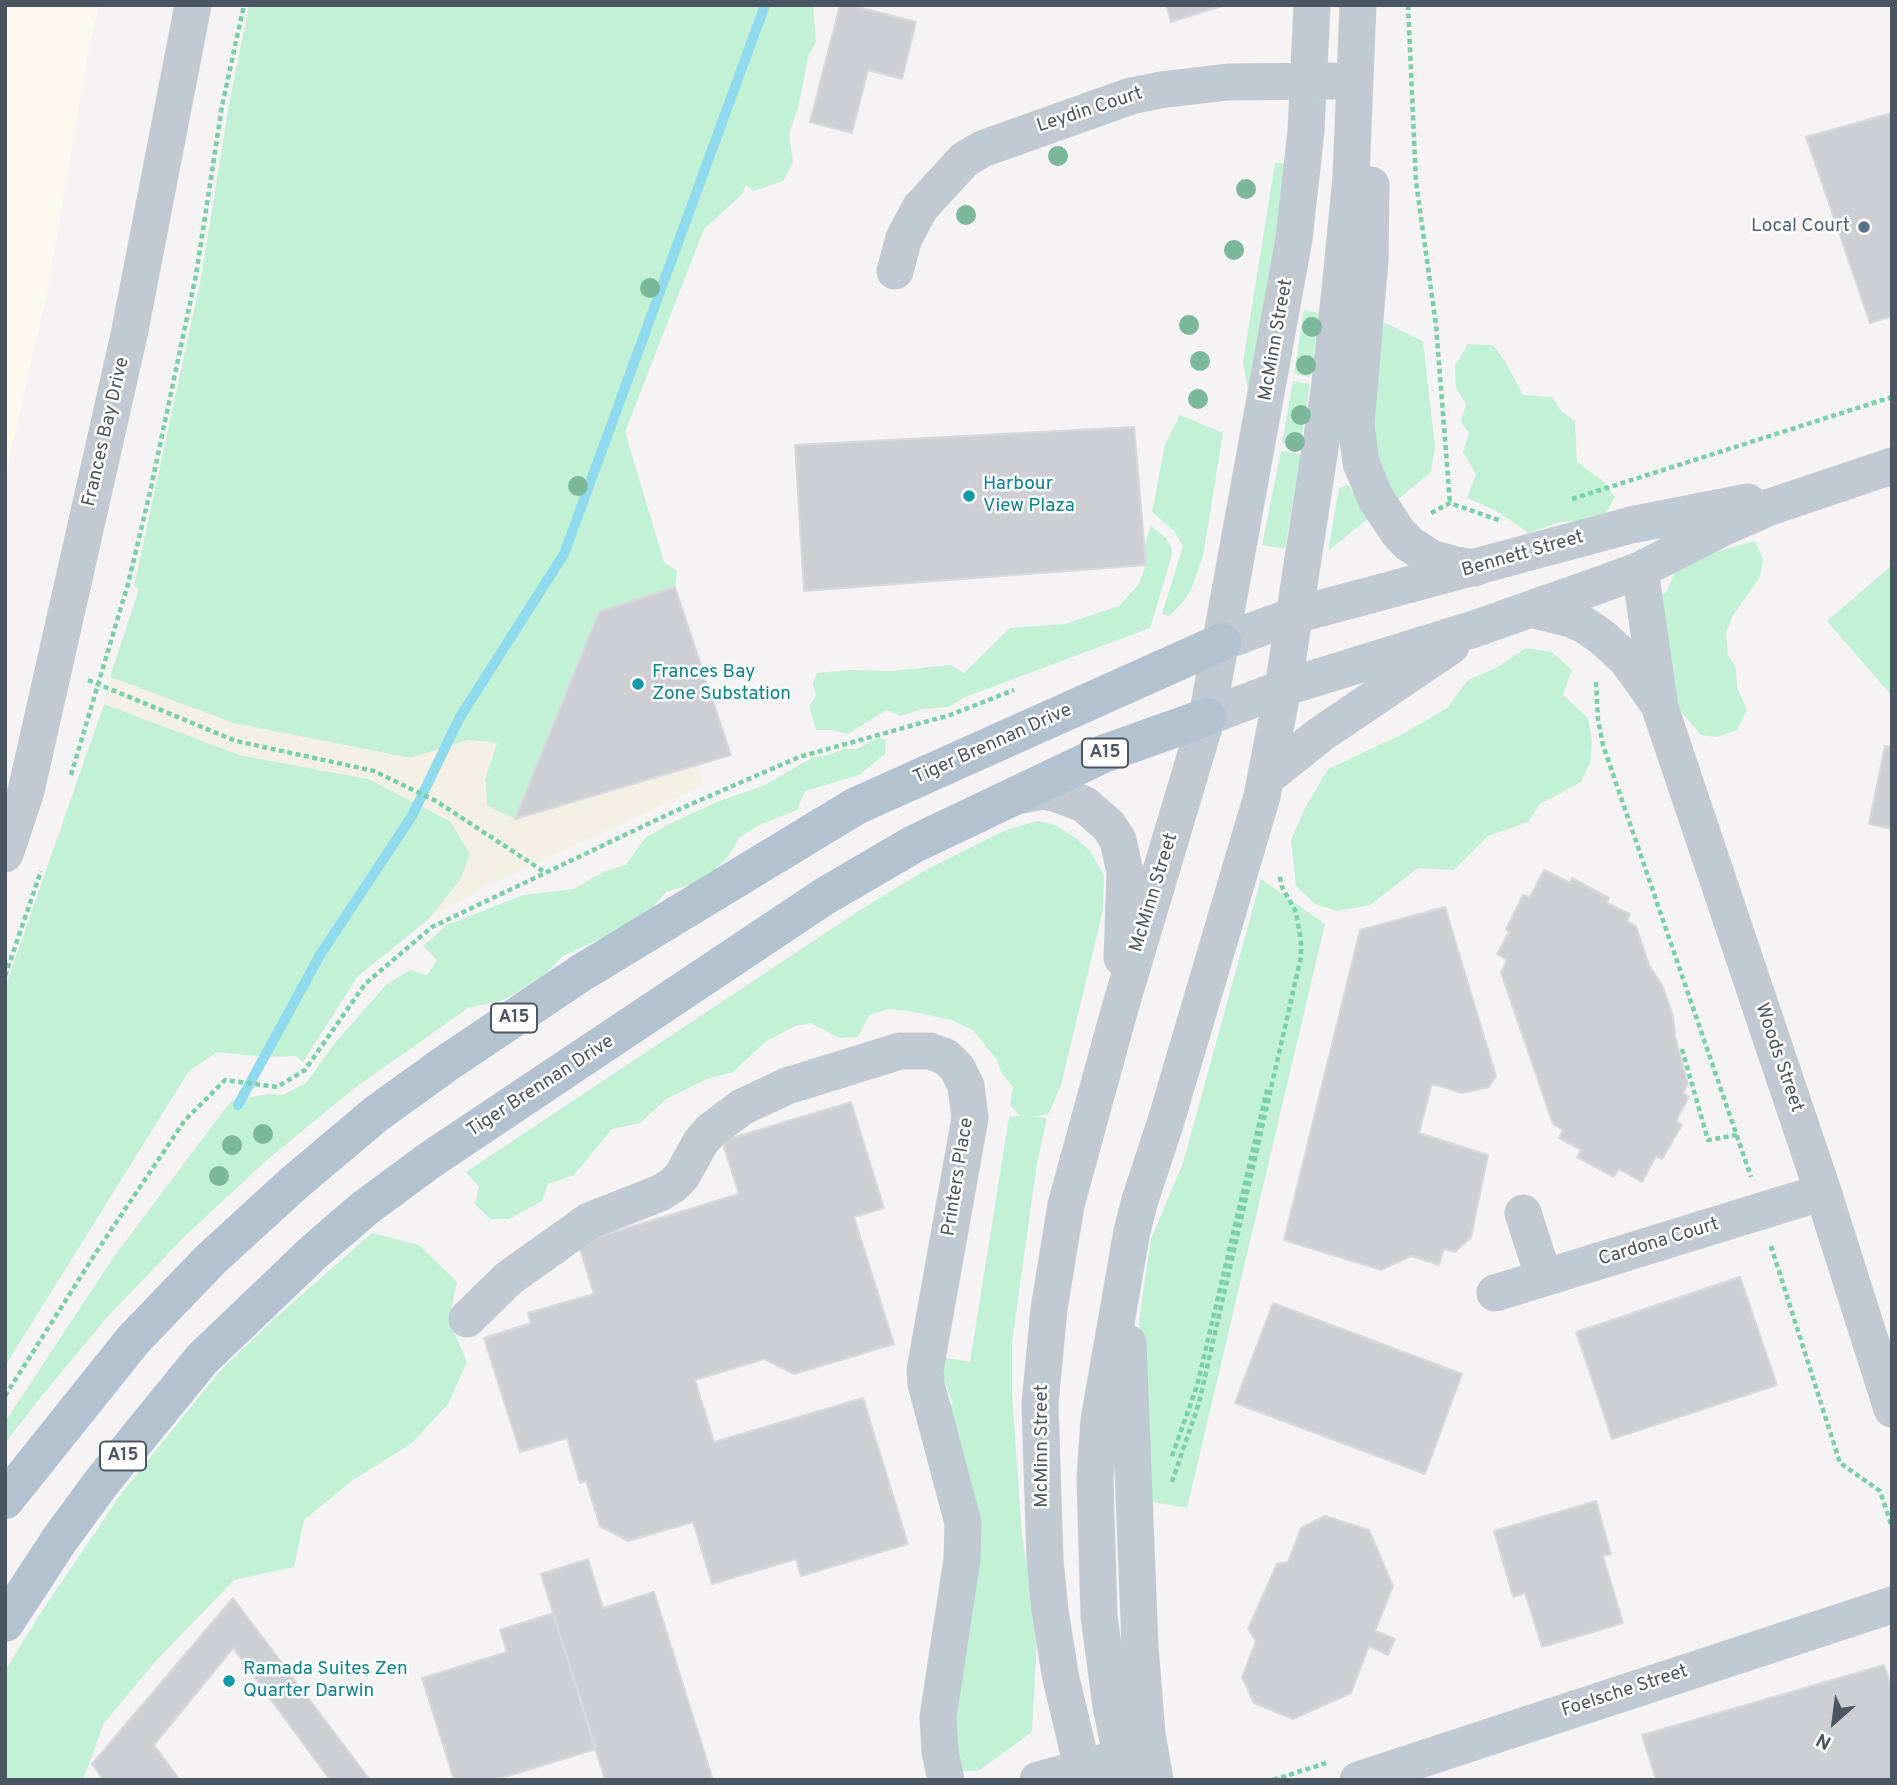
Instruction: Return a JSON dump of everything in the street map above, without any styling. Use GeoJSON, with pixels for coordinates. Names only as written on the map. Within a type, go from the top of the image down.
{"type":"FeatureCollection","features":[{"type":"Feature","properties":{"kind":"main road","name":"Tiger Brennan Drive"},"geometry":{"type":"LineString","coordinates":[[5,1500],[134,1339],[211,1259],[293,1184],[366,1123],[444,1065],[581,973],[856,806],[1222,642]]}},
{"type":"Feature","properties":{"kind":"main road","name":"Tiger Brennan Drive"},"geometry":{"type":"LineString","coordinates":[[5,1623],[60,1539],[101,1483],[202,1359],[287,1277],[365,1208],[430,1160],[825,896],[914,844],[1103,754],[1207,717]]}},
{"type":"Feature","properties":{"kind":"street","name":"Frances Bay Drive"},"geometry":{"type":"LineString","coordinates":[[5,855],[26,791],[129,335],[193,5]]}},
{"type":"Feature","properties":{"kind":"street","name":"McMinn Street"},"geometry":{"type":"LineString","coordinates":[[1083,1774],[1060,1674],[1050,1610],[1040,1404],[1049,1309],[1066,1205],[1120,1008],[1207,717],[1287,289],[1301,187],[1312,5]]}},
{"type":"Feature","properties":{"kind":"street"},"geometry":{"type":"LineString","coordinates":[[1038,1780],[1123,1768],[1111,1706],[1099,1616],[1095,1479],[1099,1420],[1140,1200],[1170,1110],[1266,778],[1283,688],[1330,379],[1351,177],[1358,5]]}},
{"type":"Feature","properties":{"kind":"street","name":"Leydin Court"},"geometry":{"type":"LineString","coordinates":[[895,271],[904,238],[920,208],[950,173],[982,149],[1131,96],[1160,90],[1228,82],[1355,80]]}},
{"type":"Feature","properties":{"kind":"street"},"geometry":{"type":"LineString","coordinates":[[1355,80],[1369,155],[1372,217],[1356,424],[1361,463],[1377,499],[1398,532],[1408,542],[1431,558],[1477,568]]}},
{"type":"Feature","properties":{"kind":"street","name":"Bennett Street"},"geometry":{"type":"LineString","coordinates":[[1207,717],[1283,688],[1531,610],[1640,570],[1770,507],[1892,466]]}},
{"type":"Feature","properties":{"kind":"street","name":"Bennett Street"},"geometry":{"type":"LineString","coordinates":[[1222,642],[1296,615],[1631,525],[1829,487]]}},
{"type":"Feature","properties":{"kind":"street","name":"Woods Street"},"geometry":{"type":"LineString","coordinates":[[1640,570],[1660,708],[1823,1192],[1892,1409]]}},
{"type":"Feature","properties":{"kind":"street","name":"Woods Street"},"geometry":{"type":"LineString","coordinates":[[1531,610],[1571,619],[1602,637],[1627,660],[1660,708]]}},
{"type":"Feature","properties":{"kind":"street","name":"Bennett Street"},"geometry":{"type":"LineString","coordinates":[[1266,778],[1321,734],[1369,704],[1474,629]]}},
{"type":"Feature","properties":{"kind":"street"},"geometry":{"type":"LineString","coordinates":[[1007,798],[1042,791],[1071,798],[1098,815],[1118,840],[1125,872],[1120,1008]]}},
{"type":"Feature","properties":{"kind":"street","name":"Printers Place"},"geometry":{"type":"LineString","coordinates":[[467,1319],[509,1278],[589,1221],[660,1193],[673,1185],[682,1176],[700,1143],[710,1131],[742,1107],[787,1086],[900,1051],[930,1051],[946,1057],[957,1068],[966,1086],[970,1118],[925,1370],[926,1384],[963,1523],[962,1559],[938,1717],[940,1751],[947,1780]]}},
{"type":"Feature","properties":{"kind":"street","name":"Cardona Court"},"geometry":{"type":"LineString","coordinates":[[1495,1293],[1823,1192]]}},
{"type":"Feature","properties":{"kind":"street"},"geometry":{"type":"LineString","coordinates":[[1523,1213],[1544,1278]]}},
{"type":"Feature","properties":{"kind":"street"},"geometry":{"type":"LineString","coordinates":[[1126,1265],[1140,1659],[1150,1760],[1156,1780]]}},
{"type":"Feature","properties":{"kind":"street","name":"Foelsche Street"},"geometry":{"type":"LineString","coordinates":[[1357,1780],[1892,1605]]}},
{"type":"Feature","properties":{"kind":"path"},"geometry":{"type":"LineString","coordinates":[[68,786],[128,584],[150,492],[196,275],[222,106],[244,5]]}},
{"type":"Feature","properties":{"kind":"path"},"geometry":{"type":"LineString","coordinates":[[1408,5],[1416,182],[1436,325],[1450,503],[1502,521]]}},
{"type":"Feature","properties":{"kind":"path"},"geometry":{"type":"LineString","coordinates":[[1567,500],[1892,397]]}},
{"type":"Feature","properties":{"kind":"path"},"geometry":{"type":"LineString","coordinates":[[53,670],[99,684],[136,702],[236,741],[374,771],[436,801],[547,873]]}},
{"type":"Feature","properties":{"kind":"path"},"geometry":{"type":"LineString","coordinates":[[1595,671],[1598,720],[1603,745],[1737,1135],[1840,1463],[1880,1491],[1892,1527]]}},
{"type":"Feature","properties":{"kind":"path"},"geometry":{"type":"LineString","coordinates":[[5,1396],[97,1251],[185,1120],[225,1080],[277,1087],[305,1070],[365,984],[432,927],[673,812],[799,757],[950,715],[1019,688]]}},
{"type":"Feature","properties":{"kind":"path"},"geometry":{"type":"LineString","coordinates":[[5,976],[44,862]]}},
{"type":"Feature","properties":{"kind":"path"},"geometry":{"type":"LineString","coordinates":[[1170,1487],[1199,1403],[1301,957],[1296,912],[1282,887],[1279,862]]}},
{"type":"Feature","properties":{"kind":"path"},"geometry":{"type":"LineString","coordinates":[[1171,1459],[1197,1386],[1299,956],[1295,912],[1282,887],[1279,871]]}},
{"type":"Feature","properties":{"kind":"path"},"geometry":{"type":"LineString","coordinates":[[1682,1049],[1708,1140],[1737,1135]]}},
{"type":"Feature","properties":{"kind":"shaded area"},"geometry":{"type":"Polygon","coordinates":[[[5,5],[99,5],[47,293],[5,478],[5,5]]]}},
{"type":"Feature","properties":{"kind":"green space"},"geometry":{"type":"Polygon","coordinates":[[[249,5],[813,5],[816,42],[809,54],[798,108],[789,134],[793,162],[783,181],[754,191],[745,185],[743,193],[704,229],[625,432],[664,562],[677,571],[675,587],[599,612],[515,819],[487,806],[485,779],[497,743],[468,740],[410,758],[233,723],[110,677],[139,589],[134,586],[201,278],[228,110],[249,5]]]}},
{"type":"Feature","properties":{"kind":"green space"},"geometry":{"type":"Polygon","coordinates":[[[1275,163],[1285,163],[1278,231],[1249,396],[1243,362],[1275,163]]]}},
{"type":"Feature","properties":{"kind":"green space"},"geometry":{"type":"Polygon","coordinates":[[[1304,310],[1319,313],[1310,377],[1294,374],[1304,310]]]}},
{"type":"Feature","properties":{"kind":"green space"},"geometry":{"type":"Polygon","coordinates":[[[1375,318],[1423,341],[1435,447],[1431,472],[1396,501],[1376,466],[1371,435],[1375,318]]]}},
{"type":"Feature","properties":{"kind":"green space"},"geometry":{"type":"Polygon","coordinates":[[[1468,344],[1493,345],[1523,395],[1552,397],[1561,411],[1575,421],[1577,462],[1603,481],[1615,497],[1603,518],[1560,522],[1529,533],[1495,510],[1467,498],[1476,474],[1463,452],[1469,433],[1461,422],[1466,404],[1456,388],[1455,366],[1468,344]]]}},
{"type":"Feature","properties":{"kind":"green space"},"geometry":{"type":"Polygon","coordinates":[[[1293,381],[1310,384],[1300,448],[1282,443],[1293,381]]]}},
{"type":"Feature","properties":{"kind":"green space"},"geometry":{"type":"Polygon","coordinates":[[[1180,415],[1223,433],[1203,556],[1192,587],[1183,602],[1169,616],[1162,614],[1183,546],[1174,531],[1152,512],[1165,445],[1180,415]]]}},
{"type":"Feature","properties":{"kind":"green space"},"geometry":{"type":"Polygon","coordinates":[[[1281,451],[1301,454],[1285,549],[1262,545],[1281,451]]]}},
{"type":"Feature","properties":{"kind":"green space"},"geometry":{"type":"Polygon","coordinates":[[[1348,485],[1370,517],[1328,551],[1339,488],[1348,485]]]}},
{"type":"Feature","properties":{"kind":"green space"},"geometry":{"type":"Polygon","coordinates":[[[1151,526],[1166,538],[1172,555],[1150,628],[965,697],[949,707],[922,709],[901,716],[886,710],[848,734],[833,730],[816,730],[809,706],[816,696],[813,683],[817,673],[892,671],[951,665],[964,673],[1010,628],[1065,624],[1119,606],[1139,584],[1146,565],[1144,547],[1151,526]]]}},
{"type":"Feature","properties":{"kind":"green space"},"geometry":{"type":"Polygon","coordinates":[[[1755,541],[1763,559],[1760,577],[1733,615],[1726,633],[1728,655],[1736,668],[1737,687],[1747,710],[1737,730],[1717,737],[1701,735],[1667,695],[1654,601],[1666,592],[1677,568],[1695,558],[1755,541]]]}},
{"type":"Feature","properties":{"kind":"green space"},"geometry":{"type":"Polygon","coordinates":[[[1892,565],[1892,696],[1827,621],[1892,565]]]}},
{"type":"Feature","properties":{"kind":"green space"},"geometry":{"type":"Polygon","coordinates":[[[1526,648],[1552,652],[1572,670],[1563,695],[1588,718],[1592,742],[1590,763],[1581,782],[1540,804],[1528,822],[1488,836],[1454,870],[1418,868],[1370,905],[1337,911],[1315,904],[1296,886],[1291,840],[1305,808],[1328,769],[1401,735],[1447,708],[1468,680],[1496,668],[1526,648]]]}},
{"type":"Feature","properties":{"kind":"green space"},"geometry":{"type":"Polygon","coordinates":[[[104,704],[240,755],[369,779],[450,821],[470,854],[461,879],[429,919],[358,976],[303,1062],[296,1056],[264,1057],[217,1052],[189,1071],[5,1366],[5,988],[104,704]]]}},
{"type":"Feature","properties":{"kind":"green space"},"geometry":{"type":"Polygon","coordinates":[[[879,737],[886,740],[885,754],[859,775],[805,791],[797,810],[759,825],[740,837],[726,859],[703,881],[666,892],[643,919],[563,956],[543,976],[504,1000],[468,1008],[352,1090],[267,1160],[187,1234],[109,1315],[5,1443],[5,1422],[113,1258],[231,1101],[269,1094],[283,1095],[306,1083],[335,1043],[386,985],[410,970],[427,975],[437,960],[423,946],[447,925],[523,895],[574,889],[605,871],[626,865],[645,838],[669,824],[717,802],[765,785],[813,757],[845,749],[857,749],[879,737]]]}},
{"type":"Feature","properties":{"kind":"green space"},"geometry":{"type":"Polygon","coordinates":[[[1038,821],[1055,825],[1090,851],[1104,875],[1103,910],[1061,1085],[1049,1113],[1036,1117],[1047,1118],[1037,1163],[1012,1343],[1012,1392],[1022,1535],[1037,1638],[1032,1732],[978,1771],[961,1771],[951,1758],[976,1525],[939,1413],[953,1403],[935,1356],[970,1362],[1009,1117],[1020,1116],[1010,1105],[1013,1087],[1002,1074],[997,1060],[973,1030],[952,1020],[888,1009],[869,1015],[858,1037],[839,1038],[811,1023],[795,1026],[765,1042],[733,1072],[707,1079],[666,1099],[640,1123],[612,1129],[574,1175],[548,1184],[542,1201],[509,1219],[490,1219],[475,1204],[479,1187],[466,1172],[860,910],[924,871],[1006,830],[1038,821]]]}},
{"type":"Feature","properties":{"kind":"green space"},"geometry":{"type":"Polygon","coordinates":[[[1261,879],[1325,924],[1187,1508],[1147,1501],[1139,1321],[1151,1239],[1183,1163],[1261,879]]]}},
{"type":"Feature","properties":{"kind":"green space"},"geometry":{"type":"Polygon","coordinates":[[[372,1233],[419,1245],[457,1282],[449,1320],[467,1362],[448,1404],[412,1443],[353,1480],[304,1520],[294,1567],[234,1580],[155,1662],[104,1723],[83,1780],[5,1780],[5,1671],[38,1617],[121,1494],[219,1372],[273,1320],[372,1233]]]}},
{"type":"Feature","properties":{"kind":"sand"},"geometry":{"type":"Polygon","coordinates":[[[110,677],[233,723],[410,758],[468,740],[497,743],[485,779],[487,806],[515,819],[698,764],[703,786],[483,888],[429,919],[461,879],[470,854],[450,821],[369,779],[240,755],[104,704],[110,677]]]}},
{"type":"Feature","properties":{"kind":"building"},"geometry":{"type":"Polygon","coordinates":[[[840,5],[850,5],[916,22],[902,79],[868,70],[852,133],[810,122],[840,5]]]}},
{"type":"Feature","properties":{"kind":"building"},"geometry":{"type":"Polygon","coordinates":[[[1166,5],[1222,5],[1222,6],[1171,22],[1166,5]]]}},
{"type":"Feature","properties":{"kind":"building","name":"Local Court"},"geometry":{"type":"Polygon","coordinates":[[[1892,113],[1892,316],[1870,323],[1806,137],[1892,113]]]}},
{"type":"Feature","properties":{"kind":"building","name":"Harbour View Plaza"},"geometry":{"type":"Polygon","coordinates":[[[1134,427],[1146,565],[804,591],[795,445],[1134,427]]]}},
{"type":"Feature","properties":{"kind":"building","name":"Frances Bay Zone Substation"},"geometry":{"type":"Polygon","coordinates":[[[675,587],[731,755],[515,819],[599,612],[675,587]]]}},
{"type":"Feature","properties":{"kind":"building"},"geometry":{"type":"Polygon","coordinates":[[[1885,746],[1892,747],[1892,829],[1869,824],[1885,746]]]}},
{"type":"Feature","properties":{"kind":"building"},"geometry":{"type":"Polygon","coordinates":[[[1544,870],[1570,883],[1572,878],[1609,898],[1607,903],[1630,914],[1627,921],[1636,926],[1649,965],[1663,987],[1673,1016],[1675,1036],[1688,1084],[1683,1093],[1689,1097],[1676,1121],[1682,1125],[1662,1159],[1656,1156],[1642,1182],[1619,1169],[1614,1177],[1577,1157],[1581,1150],[1559,1138],[1563,1130],[1553,1124],[1501,973],[1507,960],[1497,954],[1509,932],[1506,929],[1523,895],[1530,897],[1544,870]]]}},
{"type":"Feature","properties":{"kind":"building"},"geometry":{"type":"Polygon","coordinates":[[[1445,907],[1496,1076],[1489,1087],[1462,1093],[1432,1084],[1419,1133],[1488,1155],[1471,1237],[1455,1252],[1444,1249],[1439,1265],[1411,1256],[1381,1270],[1284,1240],[1360,930],[1445,907]]]}},
{"type":"Feature","properties":{"kind":"building"},"geometry":{"type":"Polygon","coordinates":[[[851,1102],[884,1208],[854,1217],[894,1344],[794,1374],[764,1359],[695,1380],[714,1442],[863,1398],[908,1544],[801,1576],[796,1559],[712,1584],[693,1522],[628,1541],[600,1526],[586,1481],[580,1483],[567,1438],[520,1452],[484,1338],[531,1323],[528,1313],[594,1294],[578,1243],[739,1194],[722,1141],[851,1102]]]}},
{"type":"Feature","properties":{"kind":"building"},"geometry":{"type":"Polygon","coordinates":[[[1740,1277],[1777,1385],[1612,1439],[1576,1332],[1740,1277]]]}},
{"type":"Feature","properties":{"kind":"building"},"geometry":{"type":"Polygon","coordinates":[[[1273,1303],[1462,1374],[1425,1474],[1235,1403],[1273,1303]]]}},
{"type":"Feature","properties":{"kind":"building"},"geometry":{"type":"Polygon","coordinates":[[[1596,1501],[1611,1554],[1603,1556],[1623,1623],[1542,1647],[1525,1593],[1513,1597],[1494,1531],[1596,1501]]]}},
{"type":"Feature","properties":{"kind":"building"},"geometry":{"type":"Polygon","coordinates":[[[1325,1516],[1369,1530],[1393,1586],[1375,1631],[1395,1639],[1388,1655],[1369,1646],[1351,1693],[1293,1719],[1254,1703],[1242,1677],[1256,1641],[1248,1629],[1277,1564],[1288,1562],[1301,1528],[1325,1516]]]}},
{"type":"Feature","properties":{"kind":"building"},"geometry":{"type":"Polygon","coordinates":[[[588,1559],[603,1608],[654,1592],[713,1780],[605,1780],[541,1574],[588,1559]]]}},
{"type":"Feature","properties":{"kind":"building","name":"Ramada Suites Zen Quarter Darwin"},"geometry":{"type":"Polygon","coordinates":[[[233,1598],[370,1780],[103,1780],[92,1764],[233,1598]]]}},
{"type":"Feature","properties":{"kind":"building"},"geometry":{"type":"Polygon","coordinates":[[[553,1613],[596,1749],[495,1780],[454,1780],[422,1678],[507,1652],[500,1630],[553,1613]]]}},
{"type":"Feature","properties":{"kind":"building"},"geometry":{"type":"Polygon","coordinates":[[[233,1648],[330,1780],[180,1780],[154,1745],[233,1648]]]}},
{"type":"Feature","properties":{"kind":"building"},"geometry":{"type":"Polygon","coordinates":[[[1884,1665],[1892,1688],[1892,1780],[1656,1780],[1642,1735],[1884,1665]]]}},
{"type":"Feature","properties":{"kind":"waterway"},"geometry":{"type":"LineString","coordinates":[[238,1105],[320,955],[412,816],[460,717],[564,554],[765,5]]}},
{"type":"Feature","properties":{"kind":"place","name":"Local Court"},"geometry":{"type":"Point","coordinates":[1864,227]}},
{"type":"Feature","properties":{"kind":"place","name":"Harbour View Plaza"},"geometry":{"type":"Point","coordinates":[969,496]}},
{"type":"Feature","properties":{"kind":"place","name":"Frances Bay Zone Substation"},"geometry":{"type":"Point","coordinates":[638,684]}},
{"type":"Feature","properties":{"kind":"place","name":"Ramada Suites Zen Quarter Darwin"},"geometry":{"type":"Point","coordinates":[229,1681]}}]}
